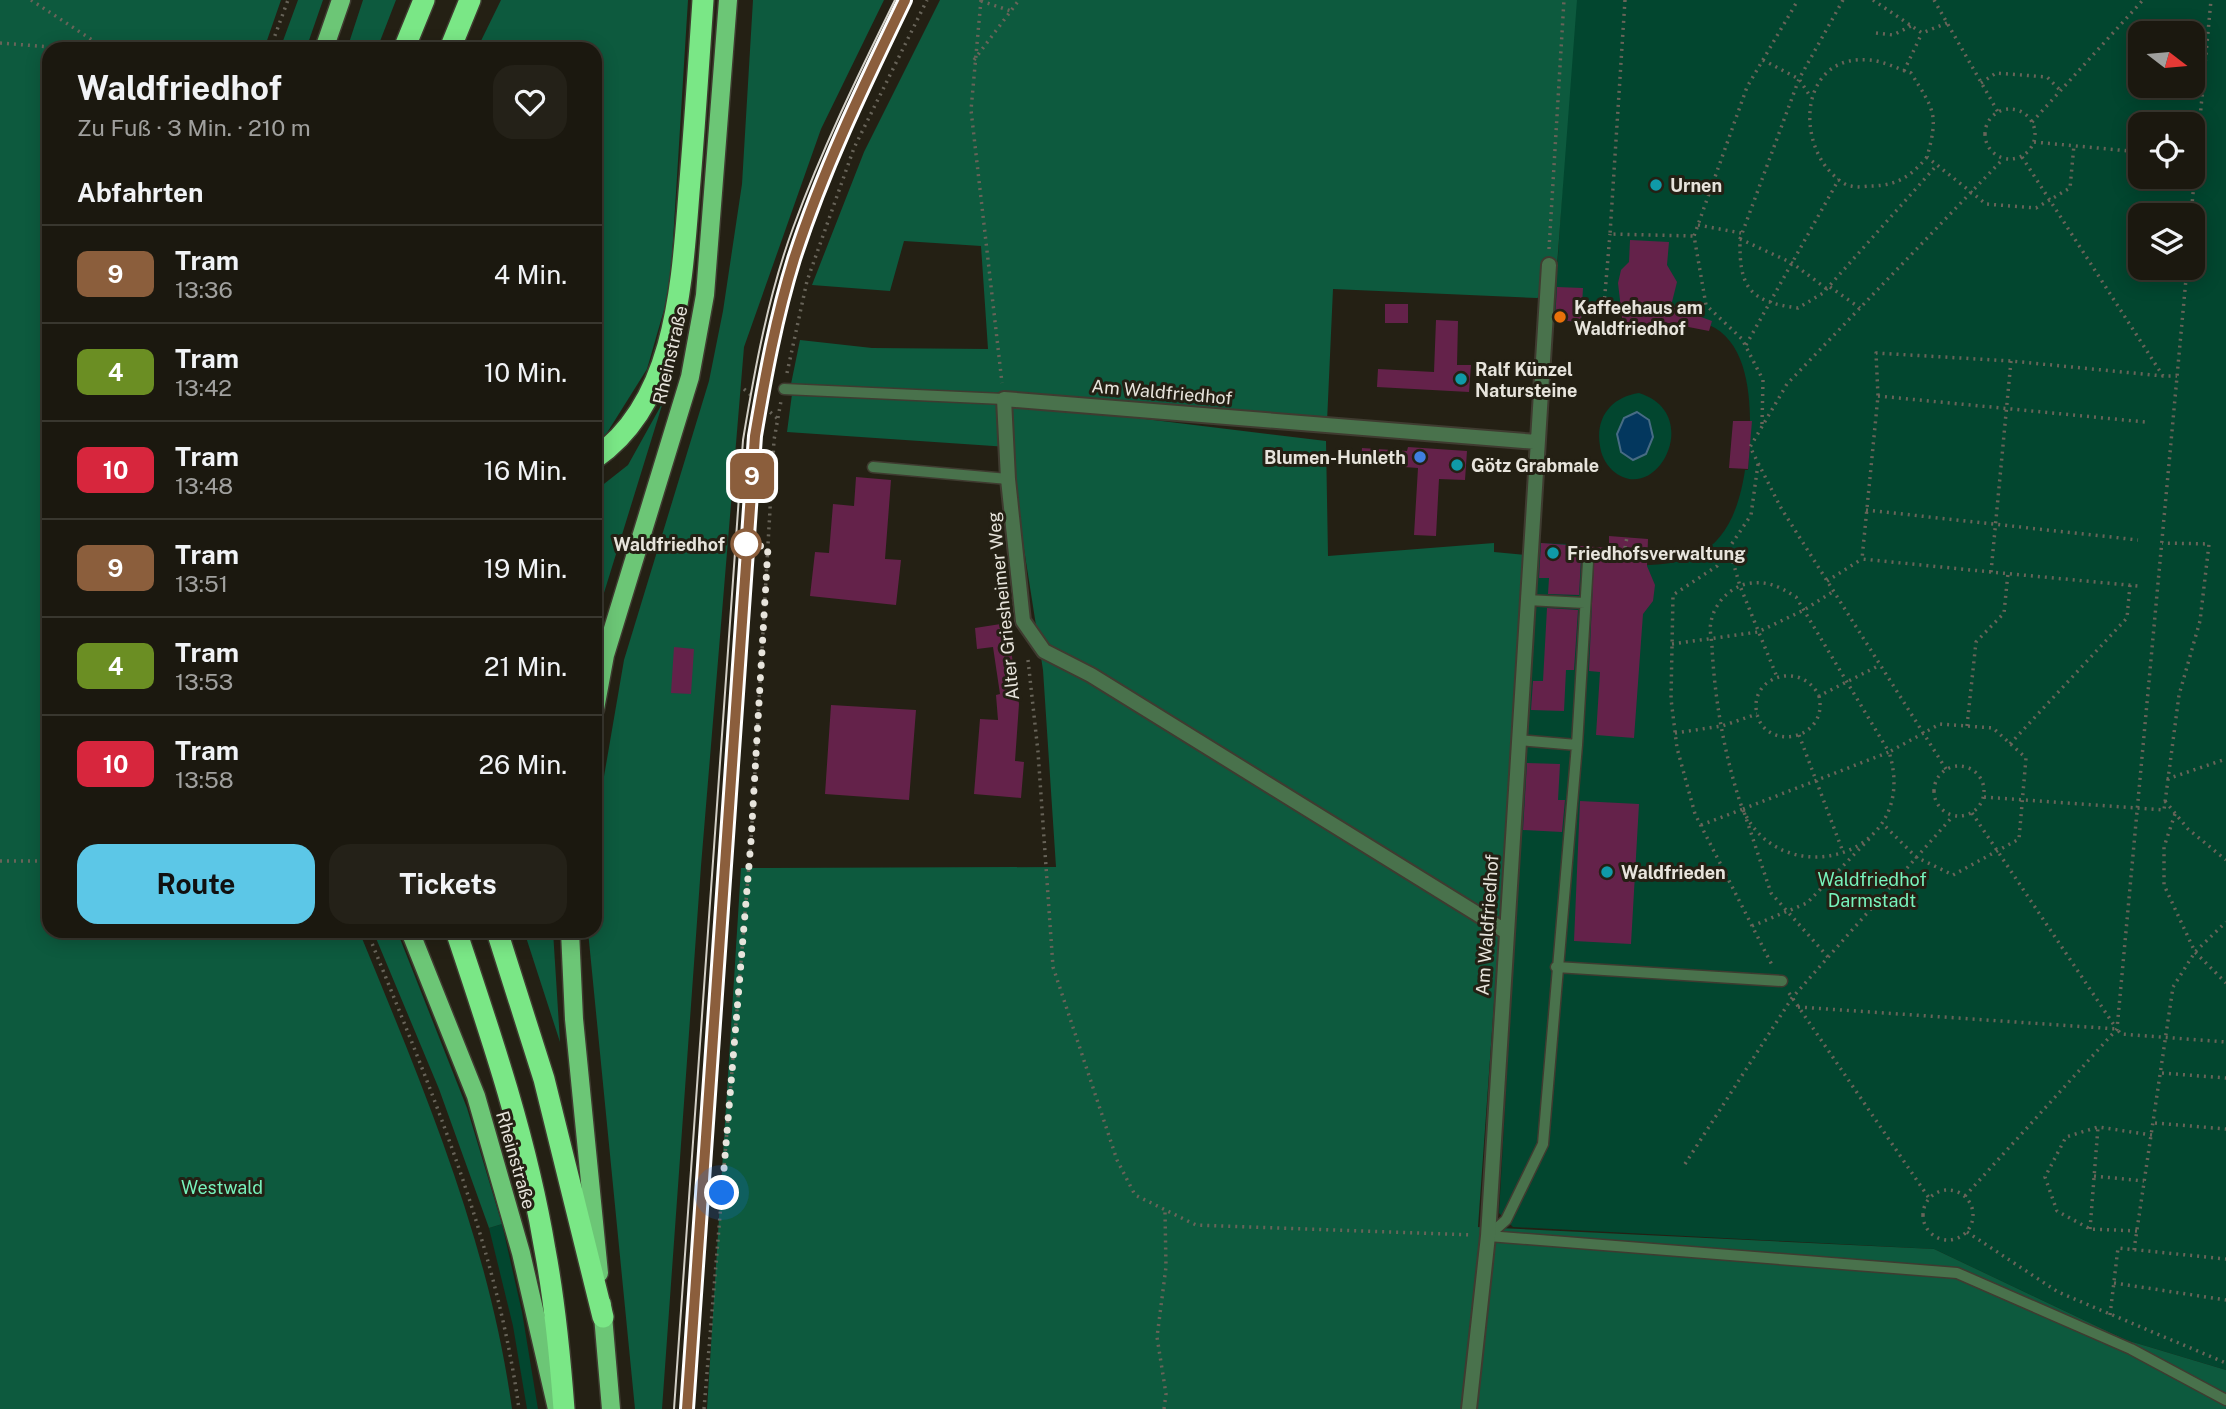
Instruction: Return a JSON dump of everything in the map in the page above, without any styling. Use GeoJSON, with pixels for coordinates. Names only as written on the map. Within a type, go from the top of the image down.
{"type":"FeatureCollection","features":[{"type":"Feature","properties":{"kind":"highway"},"geometry":{"type":"LineString","coordinates":[[407,42],[424,0]]}},
{"type":"Feature","properties":{"kind":"highway"},"geometry":{"type":"LineString","coordinates":[[453,42],[472,0]]}},
{"type":"Feature","properties":{"kind":"highway"},"geometry":{"type":"LineString","coordinates":[[462,42],[472,0]]}},
{"type":"Feature","properties":{"kind":"highway"},"geometry":{"type":"LineString","coordinates":[[602,453],[610,448],[656,381],[678,307],[703,0]]}},
{"type":"Feature","properties":{"kind":"highway"},"geometry":{"type":"LineString","coordinates":[[458,938],[506,1089],[528,1171],[555,1313],[564,1409]]}},
{"type":"Feature","properties":{"kind":"highway"},"geometry":{"type":"LineString","coordinates":[[499,938],[548,1091],[603,1317]]}},
{"type":"Feature","properties":{"kind":"main road"},"geometry":{"type":"LineString","coordinates":[[326,42],[341,0]]}},
{"type":"Feature","properties":{"kind":"main road","name":"Rheinstraße"},"geometry":{"type":"LineString","coordinates":[[602,671],[690,377],[705,295],[728,0]]}},
{"type":"Feature","properties":{"kind":"main road","name":"Rheinstraße"},"geometry":{"type":"LineString","coordinates":[[413,938],[475,1096],[521,1253],[557,1409]]}},
{"type":"Feature","properties":{"kind":"main road"},"geometry":{"type":"LineString","coordinates":[[570,938],[574,1019],[611,1409]]}},
{"type":"Feature","properties":{"kind":"street","name":"Am Waldfriedhof"},"geometry":{"type":"LineString","coordinates":[[1469,1409],[1488,1236],[1505,931],[1549,265]]}},
{"type":"Feature","properties":{"kind":"street","name":"Am Waldfriedhof"},"geometry":{"type":"LineString","coordinates":[[1004,399],[1537,442]]}},
{"type":"Feature","properties":{"kind":"street","name":"Alter Griesheimer Weg"},"geometry":{"type":"LineString","coordinates":[[1004,399],[1008,479],[1023,621]]}},
{"type":"Feature","properties":{"kind":"street"},"geometry":{"type":"LineString","coordinates":[[1023,621],[1044,651],[1091,675],[1505,931]]}},
{"type":"Feature","properties":{"kind":"lane","name":"Am Waldfriedhof"},"geometry":{"type":"LineString","coordinates":[[784,389],[1004,399]]}},
{"type":"Feature","properties":{"kind":"lane"},"geometry":{"type":"LineString","coordinates":[[873,467],[1008,479]]}},
{"type":"Feature","properties":{"kind":"lane"},"geometry":{"type":"LineString","coordinates":[[1488,1236],[1506,1220],[1543,1144],[1577,745],[1588,562]]}},
{"type":"Feature","properties":{"kind":"lane"},"geometry":{"type":"LineString","coordinates":[[1527,600],[1585,603]]}},
{"type":"Feature","properties":{"kind":"lane"},"geometry":{"type":"LineString","coordinates":[[1518,740],[1577,745]]}},
{"type":"Feature","properties":{"kind":"lane"},"geometry":{"type":"LineString","coordinates":[[1556,967],[1782,981]]}},
{"type":"Feature","properties":{"kind":"lane"},"geometry":{"type":"LineString","coordinates":[[1488,1236],[1957,1273],[2131,1349],[2226,1400]]}},
{"type":"Feature","properties":{"kind":"path"},"geometry":{"type":"LineString","coordinates":[[31,0],[95,42]]}},
{"type":"Feature","properties":{"kind":"path"},"geometry":{"type":"LineString","coordinates":[[273,42],[288,0]]}},
{"type":"Feature","properties":{"kind":"path"},"geometry":{"type":"LineString","coordinates":[[705,1409],[751,841],[778,419],[807,281],[854,148],[927,0]]}},
{"type":"Feature","properties":{"kind":"path"},"geometry":{"type":"LineString","coordinates":[[1004,399],[971,110],[973,60],[981,0],[1011,11]]}},
{"type":"Feature","properties":{"kind":"path"},"geometry":{"type":"LineString","coordinates":[[973,60],[1019,0]]}},
{"type":"Feature","properties":{"kind":"path"},"geometry":{"type":"LineString","coordinates":[[1549,265],[1564,0]]}},
{"type":"Feature","properties":{"kind":"path"},"geometry":{"type":"LineString","coordinates":[[1604,305],[1625,0]]}},
{"type":"Feature","properties":{"kind":"path"},"geometry":{"type":"LineString","coordinates":[[1762,426],[1763,380],[1745,346],[1706,305],[1694,236],[1746,87],[1798,0]]}},
{"type":"Feature","properties":{"kind":"path"},"geometry":{"type":"LineString","coordinates":[[1843,0],[1799,79],[1740,239],[1739,266],[1748,287],[1759,300],[1798,308],[1828,288],[1937,165]]}},
{"type":"Feature","properties":{"kind":"path"},"geometry":{"type":"LineString","coordinates":[[1873,0],[1922,33]]}},
{"type":"Feature","properties":{"kind":"path"},"geometry":{"type":"LineString","coordinates":[[1934,0],[1998,112]]}},
{"type":"Feature","properties":{"kind":"path"},"geometry":{"type":"LineString","coordinates":[[2032,122],[2143,0]]}},
{"type":"Feature","properties":{"kind":"path"},"geometry":{"type":"LineString","coordinates":[[2200,112],[2211,0]]}},
{"type":"Feature","properties":{"kind":"path"},"geometry":{"type":"LineString","coordinates":[[1904,71],[1922,33],[1947,23]]}},
{"type":"Feature","properties":{"kind":"path"},"geometry":{"type":"LineString","coordinates":[[1876,33],[1894,35],[1911,26]]}},
{"type":"Feature","properties":{"kind":"path"},"geometry":{"type":"LineString","coordinates":[[0,43],[42,46]]}},
{"type":"Feature","properties":{"kind":"path"},"geometry":{"type":"LineString","coordinates":[[1762,60],[1799,79],[1810,96]]}},
{"type":"Feature","properties":{"kind":"path"},"geometry":{"type":"LineString","coordinates":[[1869,60],[1904,71],[1910,73],[1934,112],[1934,132],[1927,157],[1904,180],[1880,186],[1850,186],[1839,179],[1816,154],[1808,127],[1810,96],[1825,77],[1840,65],[1869,60]]}},
{"type":"Feature","properties":{"kind":"path"},"geometry":{"type":"LineString","coordinates":[[1981,83],[1996,73],[2047,77],[2061,91]]}},
{"type":"Feature","properties":{"kind":"path"},"geometry":{"type":"LineString","coordinates":[[1946,769],[1781,508],[1750,447],[1787,384],[2003,159],[2022,157],[2034,142],[2032,122],[2021,111],[2013,109],[1998,112],[1986,124],[1984,133],[1989,149],[2003,159]]}},
{"type":"Feature","properties":{"kind":"path"},"geometry":{"type":"LineString","coordinates":[[2034,142],[2128,151]]}},
{"type":"Feature","properties":{"kind":"path"},"geometry":{"type":"LineString","coordinates":[[1927,157],[1986,204],[2036,208],[2070,188],[2074,145]]}},
{"type":"Feature","properties":{"kind":"path"},"geometry":{"type":"LineString","coordinates":[[2022,157],[2163,376]]}},
{"type":"Feature","properties":{"kind":"path"},"geometry":{"type":"LineString","coordinates":[[1745,346],[1839,179]]}},
{"type":"Feature","properties":{"kind":"path"},"geometry":{"type":"LineString","coordinates":[[1698,225],[1742,233]]}},
{"type":"Feature","properties":{"kind":"path"},"geometry":{"type":"LineString","coordinates":[[1610,234],[1694,236]]}},
{"type":"Feature","properties":{"kind":"path"},"geometry":{"type":"LineString","coordinates":[[1740,239],[1792,263],[1860,308]]}},
{"type":"Feature","properties":{"kind":"path"},"geometry":{"type":"LineString","coordinates":[[1965,1196],[2118,1029],[2185,280]]}},
{"type":"Feature","properties":{"kind":"path"},"geometry":{"type":"LineString","coordinates":[[1642,327],[1643,320]]}},
{"type":"Feature","properties":{"kind":"path"},"geometry":{"type":"LineString","coordinates":[[1862,559],[1878,396],[1876,353],[2011,361],[2176,376]]}},
{"type":"Feature","properties":{"kind":"path"},"geometry":{"type":"LineString","coordinates":[[1991,572],[2011,361]]}},
{"type":"Feature","properties":{"kind":"path"},"geometry":{"type":"LineString","coordinates":[[744,389],[778,419]]}},
{"type":"Feature","properties":{"kind":"path"},"geometry":{"type":"LineString","coordinates":[[1878,396],[2007,411],[2145,422]]}},
{"type":"Feature","properties":{"kind":"path"},"geometry":{"type":"LineString","coordinates":[[1758,464],[1751,515],[1717,566],[1672,595],[1671,699],[1675,733],[1695,814],[1782,981],[1929,1198]]}},
{"type":"Feature","properties":{"kind":"path"},"geometry":{"type":"LineString","coordinates":[[1866,510],[2138,540]]}},
{"type":"Feature","properties":{"kind":"path"},"geometry":{"type":"LineString","coordinates":[[1625,548],[1627,537]]}},
{"type":"Feature","properties":{"kind":"path"},"geometry":{"type":"LineString","coordinates":[[1984,797],[2139,811],[2164,810],[2179,695],[2200,621],[2209,544],[2162,543]]}},
{"type":"Feature","properties":{"kind":"path"},"geometry":{"type":"LineString","coordinates":[[1729,548],[1740,586],[1777,678]]}},
{"type":"Feature","properties":{"kind":"path"},"geometry":{"type":"LineString","coordinates":[[1827,581],[1862,559],[2138,586]]}},
{"type":"Feature","properties":{"kind":"path"},"geometry":{"type":"LineString","coordinates":[[1967,726],[1976,642],[2004,613],[2008,573]]}},
{"type":"Feature","properties":{"kind":"path"},"geometry":{"type":"LineString","coordinates":[[1752,926],[1786,910],[1807,903],[1883,824],[1897,780],[1889,752],[1796,597],[1772,584],[1757,582],[1740,586],[1727,594],[1717,606],[1711,622],[1721,726],[1742,809],[1771,893],[1786,910],[1828,957]]}},
{"type":"Feature","properties":{"kind":"path"},"geometry":{"type":"LineString","coordinates":[[2010,744],[2127,618],[2130,585]]}},
{"type":"Feature","properties":{"kind":"path"},"geometry":{"type":"LineString","coordinates":[[1672,644],[1758,632],[1804,610],[1834,591]]}},
{"type":"Feature","properties":{"kind":"path","name":"Alter Griesheimer Weg"},"geometry":{"type":"LineString","coordinates":[[1023,621],[1038,751],[1053,967],[1117,1160],[1135,1195],[1165,1212]]}},
{"type":"Feature","properties":{"kind":"path"},"geometry":{"type":"LineString","coordinates":[[1819,696],[1880,665]]}},
{"type":"Feature","properties":{"kind":"path"},"geometry":{"type":"LineString","coordinates":[[1800,675],[1814,684],[1819,696],[1822,707],[1816,723],[1799,735],[1779,736],[1765,728],[1757,714],[1757,696],[1766,682],[1777,678],[1800,675]]}},
{"type":"Feature","properties":{"kind":"path"},"geometry":{"type":"LineString","coordinates":[[1675,733],[1721,726],[1757,714]]}},
{"type":"Feature","properties":{"kind":"path"},"geometry":{"type":"LineString","coordinates":[[1701,825],[1889,752],[1940,724],[1993,728],[2026,758],[2018,839],[1953,875],[1916,857],[1883,824]]}},
{"type":"Feature","properties":{"kind":"path"},"geometry":{"type":"LineString","coordinates":[[1799,735],[1843,852]]}},
{"type":"Feature","properties":{"kind":"path"},"geometry":{"type":"LineString","coordinates":[[2167,779],[2226,759]]}},
{"type":"Feature","properties":{"kind":"path"},"geometry":{"type":"LineString","coordinates":[[1961,766],[1981,775],[1984,797],[1972,813],[1953,816],[1945,813],[1935,799],[1935,782],[1946,769],[1961,766]]}},
{"type":"Feature","properties":{"kind":"path"},"geometry":{"type":"LineString","coordinates":[[2165,801],[2175,814],[2226,860]]}},
{"type":"Feature","properties":{"kind":"path"},"geometry":{"type":"LineString","coordinates":[[1742,809],[1756,829],[1776,846],[1793,854],[1815,858],[1833,858],[1875,832]]}},
{"type":"Feature","properties":{"kind":"path"},"geometry":{"type":"LineString","coordinates":[[1972,813],[2121,1034],[2226,1042]]}},
{"type":"Feature","properties":{"kind":"path"},"geometry":{"type":"LineString","coordinates":[[2175,814],[2164,847],[2164,885],[2195,952],[2226,984]]}},
{"type":"Feature","properties":{"kind":"path"},"geometry":{"type":"LineString","coordinates":[[1685,1164],[1792,998],[1953,816]]}},
{"type":"Feature","properties":{"kind":"path"},"geometry":{"type":"LineString","coordinates":[[0,861],[42,861]]}},
{"type":"Feature","properties":{"kind":"path"},"geometry":{"type":"LineString","coordinates":[[2134,1250],[2173,987],[2195,952],[2226,922]]}},
{"type":"Feature","properties":{"kind":"path"},"geometry":{"type":"LineString","coordinates":[[370,938],[430,1088],[475,1212],[512,1351],[519,1409]]}},
{"type":"Feature","properties":{"kind":"path"},"geometry":{"type":"LineString","coordinates":[[1798,1007],[2118,1029]]}},
{"type":"Feature","properties":{"kind":"path"},"geometry":{"type":"LineString","coordinates":[[2162,1073],[2226,1079]]}},
{"type":"Feature","properties":{"kind":"path"},"geometry":{"type":"LineString","coordinates":[[2154,1123],[2226,1129]]}},
{"type":"Feature","properties":{"kind":"path"},"geometry":{"type":"LineString","coordinates":[[2137,1231],[2090,1229],[2057,1210],[2045,1177],[2066,1138],[2098,1127],[2152,1135]]}},
{"type":"Feature","properties":{"kind":"path"},"geometry":{"type":"LineString","coordinates":[[2090,1229],[2098,1127]]}},
{"type":"Feature","properties":{"kind":"path"},"geometry":{"type":"LineString","coordinates":[[2094,1176],[2145,1181]]}},
{"type":"Feature","properties":{"kind":"path"},"geometry":{"type":"LineString","coordinates":[[1950,1189],[1965,1196],[1973,1209],[1971,1225],[1967,1232],[1945,1240],[1931,1234],[1923,1220],[1924,1205],[1929,1198],[1950,1189]]}},
{"type":"Feature","properties":{"kind":"path"},"geometry":{"type":"LineString","coordinates":[[1164,1409],[1166,1394],[1157,1336],[1166,1267],[1165,1212],[1196,1225],[1488,1236]]}},
{"type":"Feature","properties":{"kind":"path"},"geometry":{"type":"LineString","coordinates":[[1967,1232],[2058,1292],[2226,1363]]}},
{"type":"Feature","properties":{"kind":"path"},"geometry":{"type":"LineString","coordinates":[[2110,1315],[2118,1248],[2226,1259]]}},
{"type":"Feature","properties":{"kind":"path"},"geometry":{"type":"LineString","coordinates":[[2114,1283],[2226,1300]]}},
{"type":"Feature","properties":{"kind":"green space","name":"Westwald"},"geometry":{"type":"Polygon","coordinates":[[[0,0],[281,0],[266,42],[42,42],[42,938],[362,938],[429,1106],[470,1225],[487,1285],[512,1409],[0,1409],[0,0]]]}},
{"type":"Feature","properties":{"kind":"green space"},"geometry":{"type":"Polygon","coordinates":[[[298,0],[323,0],[308,42],[283,42],[298,0]]]}},
{"type":"Feature","properties":{"kind":"green space"},"geometry":{"type":"Polygon","coordinates":[[[363,0],[396,0],[380,42],[349,42],[363,0]]]}},
{"type":"Feature","properties":{"kind":"green space"},"geometry":{"type":"Polygon","coordinates":[[[501,0],[688,0],[670,289],[647,369],[602,438],[602,42],[480,42],[501,0]]]}},
{"type":"Feature","properties":{"kind":"green space"},"geometry":{"type":"Polygon","coordinates":[[[753,0],[884,0],[821,129],[744,347],[701,866],[662,1409],[635,1409],[589,938],[602,938],[602,788],[624,660],[709,381],[723,311],[742,184],[753,0]]]}},
{"type":"Feature","properties":{"kind":"green space"},"geometry":{"type":"Polygon","coordinates":[[[940,0],[1577,0],[1555,292],[1537,298],[1333,289],[1327,422],[990,395],[791,384],[800,340],[872,348],[988,349],[981,246],[904,241],[890,291],[812,285],[864,152],[940,0]]]}},
{"type":"Feature","properties":{"kind":"green space","name":"Waldfriedhof Darmstadt"},"geometry":{"type":"Polygon","coordinates":[[[1574,0],[2226,0],[2226,1370],[2126,1340],[1934,1249],[1513,1227],[1499,1213],[1537,543],[1569,544],[1569,561],[1632,565],[1684,560],[1705,550],[1723,533],[1736,507],[1745,470],[1748,470],[1748,390],[1744,369],[1725,336],[1709,325],[1698,322],[1583,303],[1581,322],[1554,320],[1574,0]]]}},
{"type":"Feature","properties":{"kind":"green space"},"geometry":{"type":"Polygon","coordinates":[[[1639,393],[1659,404],[1669,419],[1671,437],[1667,454],[1657,468],[1644,477],[1628,479],[1612,470],[1604,459],[1600,446],[1600,426],[1607,410],[1613,404],[1639,393]]]}},
{"type":"Feature","properties":{"kind":"green space"},"geometry":{"type":"Polygon","coordinates":[[[792,394],[1006,402],[1326,441],[1328,556],[1494,543],[1494,552],[1526,555],[1478,1227],[1934,1249],[2126,1340],[2226,1370],[2226,1409],[707,1409],[741,868],[1056,867],[1043,670],[1008,447],[787,432],[792,394]]]}},
{"type":"Feature","properties":{"kind":"green space"},"geometry":{"type":"Polygon","coordinates":[[[663,402],[602,599],[602,485],[628,465],[663,402]]]}},
{"type":"Feature","properties":{"kind":"green space"},"geometry":{"type":"Polygon","coordinates":[[[376,938],[400,938],[467,1108],[502,1224],[489,1228],[439,1089],[376,938]]]}},
{"type":"Feature","properties":{"kind":"green space"},"geometry":{"type":"Polygon","coordinates":[[[526,938],[553,938],[560,1042],[526,938]]]}},
{"type":"Feature","properties":{"kind":"green space"},"geometry":{"type":"Polygon","coordinates":[[[502,1224],[522,1312],[538,1409],[527,1409],[513,1326],[489,1228],[502,1224]]]}},
{"type":"Feature","properties":{"kind":"water"},"geometry":{"type":"Polygon","coordinates":[[[1637,412],[1649,420],[1653,437],[1646,454],[1633,460],[1621,452],[1617,434],[1624,418],[1637,412]]]}},
{"type":"Feature","properties":{"kind":"building"},"geometry":{"type":"Polygon","coordinates":[[[1630,240],[1669,242],[1667,265],[1677,282],[1671,306],[1712,321],[1709,331],[1663,322],[1663,328],[1623,326],[1618,283],[1621,270],[1629,262],[1630,240]]]}},
{"type":"Feature","properties":{"kind":"building"},"geometry":{"type":"Polygon","coordinates":[[[1557,287],[1583,288],[1581,322],[1555,320],[1557,287]]]}},
{"type":"Feature","properties":{"kind":"building"},"geometry":{"type":"Polygon","coordinates":[[[1385,304],[1408,304],[1408,323],[1385,323],[1385,304]]]}},
{"type":"Feature","properties":{"kind":"building"},"geometry":{"type":"Polygon","coordinates":[[[1436,320],[1458,321],[1457,365],[1471,365],[1469,392],[1377,387],[1378,369],[1434,372],[1436,320]]]}},
{"type":"Feature","properties":{"kind":"building"},"geometry":{"type":"Polygon","coordinates":[[[1733,421],[1752,421],[1748,469],[1729,468],[1733,421]]]}},
{"type":"Feature","properties":{"kind":"building"},"geometry":{"type":"Polygon","coordinates":[[[1408,447],[1467,451],[1465,480],[1439,479],[1436,536],[1414,535],[1418,468],[1361,464],[1362,448],[1407,451],[1408,447]]]}},
{"type":"Feature","properties":{"kind":"building"},"geometry":{"type":"Polygon","coordinates":[[[856,477],[891,480],[885,559],[901,560],[896,605],[810,596],[815,552],[829,553],[833,504],[854,506],[856,477]]]}},
{"type":"Feature","properties":{"kind":"building"},"geometry":{"type":"Polygon","coordinates":[[[1609,536],[1648,539],[1647,566],[1655,585],[1653,601],[1643,614],[1634,738],[1596,735],[1600,672],[1589,671],[1594,558],[1588,555],[1581,559],[1579,595],[1548,594],[1549,578],[1539,578],[1541,543],[1609,548],[1609,536]]]}},
{"type":"Feature","properties":{"kind":"building"},"geometry":{"type":"Polygon","coordinates":[[[1547,608],[1578,610],[1574,670],[1566,670],[1564,711],[1531,710],[1533,681],[1543,681],[1547,608]]]}},
{"type":"Feature","properties":{"kind":"building"},"geometry":{"type":"Polygon","coordinates":[[[1007,623],[1019,704],[1015,761],[1024,762],[1021,798],[974,794],[980,719],[998,720],[996,695],[1000,694],[993,647],[977,649],[975,628],[1007,623]]]}},
{"type":"Feature","properties":{"kind":"building"},"geometry":{"type":"Polygon","coordinates":[[[674,647],[694,649],[691,694],[671,693],[674,647]]]}},
{"type":"Feature","properties":{"kind":"building"},"geometry":{"type":"Polygon","coordinates":[[[831,705],[916,710],[909,800],[825,794],[831,705]]]}},
{"type":"Feature","properties":{"kind":"building"},"geometry":{"type":"Polygon","coordinates":[[[1527,763],[1560,764],[1558,800],[1565,800],[1562,832],[1523,830],[1527,763]]]}},
{"type":"Feature","properties":{"kind":"building","name":"Waldfrieden"},"geometry":{"type":"Polygon","coordinates":[[[1580,801],[1639,804],[1631,944],[1574,941],[1580,801]]]}},
{"type":"Feature","properties":{"kind":"tram line"},"geometry":{"type":"LineString","coordinates":[[674,1409],[743,440],[769,306],[784,254],[828,141],[895,0]]}},
{"type":"Feature","properties":{"kind":"tram line","name":"9"},"geometry":{"type":"LineString","coordinates":[[687,1409],[755,436],[775,329],[817,193],[863,84],[905,0]]}},
{"type":"Feature","properties":{"kind":"tram line"},"geometry":{"type":"LineString","coordinates":[[687,1409],[755,436],[782,307],[822,182]]}},
{"type":"Feature","properties":{"kind":"place","name":"Urnen"},"geometry":{"type":"Point","coordinates":[1656,185]}},
{"type":"Feature","properties":{"kind":"place","name":"Kaffeehaus am Waldfriedhof"},"geometry":{"type":"Point","coordinates":[1560,317]}},
{"type":"Feature","properties":{"kind":"place","name":"Ralf Künzel Natursteine"},"geometry":{"type":"Point","coordinates":[1461,379]}},
{"type":"Feature","properties":{"kind":"place","name":"Blumen-Hunleth"},"geometry":{"type":"Point","coordinates":[1420,457]}},
{"type":"Feature","properties":{"kind":"place","name":"Götz Grabmale"},"geometry":{"type":"Point","coordinates":[1457,465]}},
{"type":"Feature","properties":{"kind":"place","name":"Waldfriedhof"},"geometry":{"type":"Point","coordinates":[746,544]}},
{"type":"Feature","properties":{"kind":"place","name":"Friedhofsverwaltung"},"geometry":{"type":"Point","coordinates":[1553,553]}},
{"type":"Feature","properties":{"kind":"place","name":"Waldfrieden"},"geometry":{"type":"Point","coordinates":[1607,872]}},
{"type":"Feature","properties":{"kind":"route"},"geometry":{"type":"LineString","coordinates":[[722,1193],[751,841],[768,547],[746,544]]}}]}
